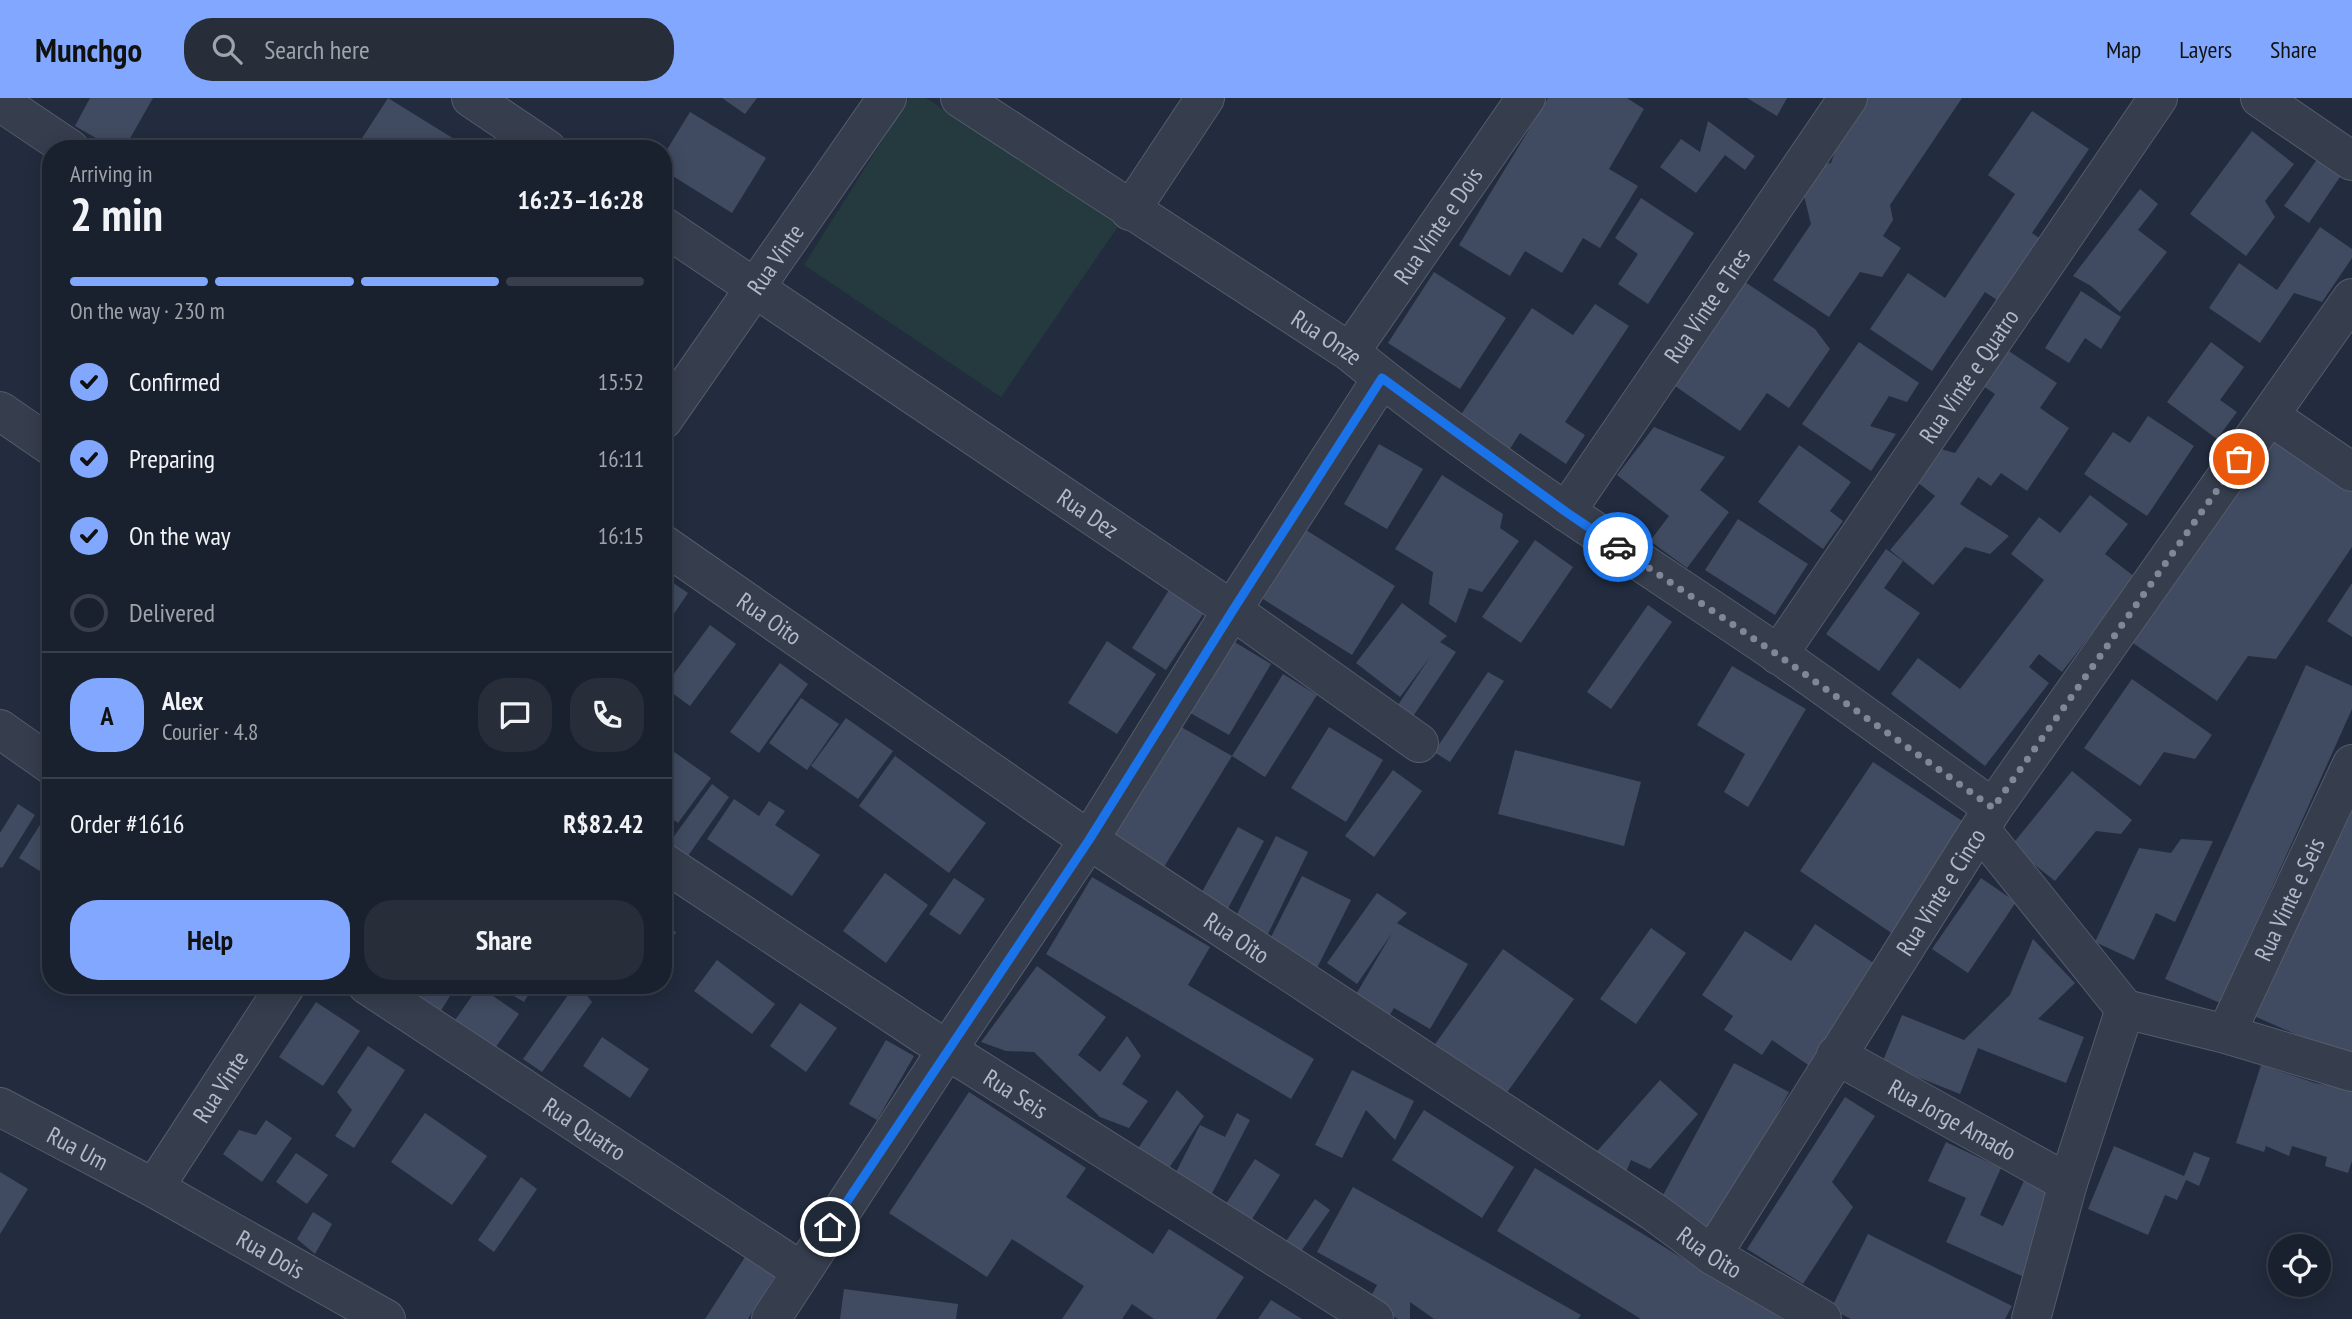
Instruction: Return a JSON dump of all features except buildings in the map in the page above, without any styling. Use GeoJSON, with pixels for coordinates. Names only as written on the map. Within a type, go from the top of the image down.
{"type":"FeatureCollection","features":[{"type":"Feature","properties":{"kind":"street"},"geometry":{"type":"LineString","coordinates":[[471,98],[534,140]]}},
{"type":"Feature","properties":{"kind":"street","name":"Rua Vinte"},"geometry":{"type":"LineString","coordinates":[[672,407],[887,98]]}},
{"type":"Feature","properties":{"kind":"street","name":"Rua Onze"},"geometry":{"type":"LineString","coordinates":[[960,98],[1350,352],[1566,512],[1778,655],[1987,818],[2125,1009]]}},
{"type":"Feature","properties":{"kind":"street"},"geometry":{"type":"LineString","coordinates":[[1130,211],[1205,98]]}},
{"type":"Feature","properties":{"kind":"street","name":"Rua Vinte e Dois"},"geometry":{"type":"LineString","coordinates":[[1350,352],[1527,98]]}},
{"type":"Feature","properties":{"kind":"street","name":"Rua Vinte e Tres"},"geometry":{"type":"LineString","coordinates":[[1566,512],[1848,98]]}},
{"type":"Feature","properties":{"kind":"street","name":"Rua Vinte e Quatro"},"geometry":{"type":"LineString","coordinates":[[1778,655],[2158,98]]}},
{"type":"Feature","properties":{"kind":"street"},"geometry":{"type":"LineString","coordinates":[[2260,98],[2352,161]]}},
{"type":"Feature","properties":{"kind":"street"},"geometry":{"type":"LineString","coordinates":[[0,102],[57,140]]}},
{"type":"Feature","properties":{"kind":"street","name":"Rua Dez"},"geometry":{"type":"LineString","coordinates":[[672,232],[1233,610],[1419,743]]}},
{"type":"Feature","properties":{"kind":"street","name":"Rua Vinte e Cinco"},"geometry":{"type":"LineString","coordinates":[[1712,1255],[1987,818],[2352,298]]}},
{"type":"Feature","properties":{"kind":"street"},"geometry":{"type":"LineString","coordinates":[[771,1319],[947,1050],[1089,840],[1382,378]]}},
{"type":"Feature","properties":{"kind":"street"},"geometry":{"type":"LineString","coordinates":[[0,411],[42,440]]}},
{"type":"Feature","properties":{"kind":"street"},"geometry":{"type":"LineString","coordinates":[[2270,416],[2352,472]]}},
{"type":"Feature","properties":{"kind":"street","name":"Rua Oito"},"geometry":{"type":"LineString","coordinates":[[672,550],[1089,840],[1643,1205],[1712,1255],[1822,1319]]}},
{"type":"Feature","properties":{"kind":"street"},"geometry":{"type":"LineString","coordinates":[[0,729],[42,759]]}},
{"type":"Feature","properties":{"kind":"street","name":"Rua Vinte e Seis"},"geometry":{"type":"LineString","coordinates":[[2226,1034],[2352,765]]}},
{"type":"Feature","properties":{"kind":"street","name":"Rua Seis"},"geometry":{"type":"LineString","coordinates":[[672,868],[947,1050],[1374,1319]]}},
{"type":"Feature","properties":{"kind":"street","name":"Rua Vinte"},"geometry":{"type":"LineString","coordinates":[[154,1188],[280,994]]}},
{"type":"Feature","properties":{"kind":"street","name":"Rua Quatro"},"geometry":{"type":"LineString","coordinates":[[381,994],[801,1271]]}},
{"type":"Feature","properties":{"kind":"street"},"geometry":{"type":"LineString","coordinates":[[2031,1319],[2068,1183],[2125,1009],[2226,1034],[2352,1072]]}},
{"type":"Feature","properties":{"kind":"street","name":"Rua Jorge Amado"},"geometry":{"type":"LineString","coordinates":[[1836,1055],[2068,1183]]}},
{"type":"Feature","properties":{"kind":"street","name":"Rua Um"},"geometry":{"type":"LineString","coordinates":[[0,1107],[154,1188]]}},
{"type":"Feature","properties":{"kind":"street","name":"Rua Dois"},"geometry":{"type":"LineString","coordinates":[[154,1188],[386,1319]]}},
{"type":"Feature","properties":{"kind":"green space"},"geometry":{"type":"Polygon","coordinates":[[[909,98],[926,98],[1119,225],[1001,397],[804,265],[909,98]]]}},
{"type":"Feature","properties":{"kind":"way so far"},"geometry":{"type":"LineString","coordinates":[[1618,547],[1778,655],[1993,808],[2239,459]]}},
{"type":"Feature","properties":{"kind":"route"},"geometry":{"type":"LineString","coordinates":[[830,1227],[1089,840],[1382,378],[1618,547]]}}]}
